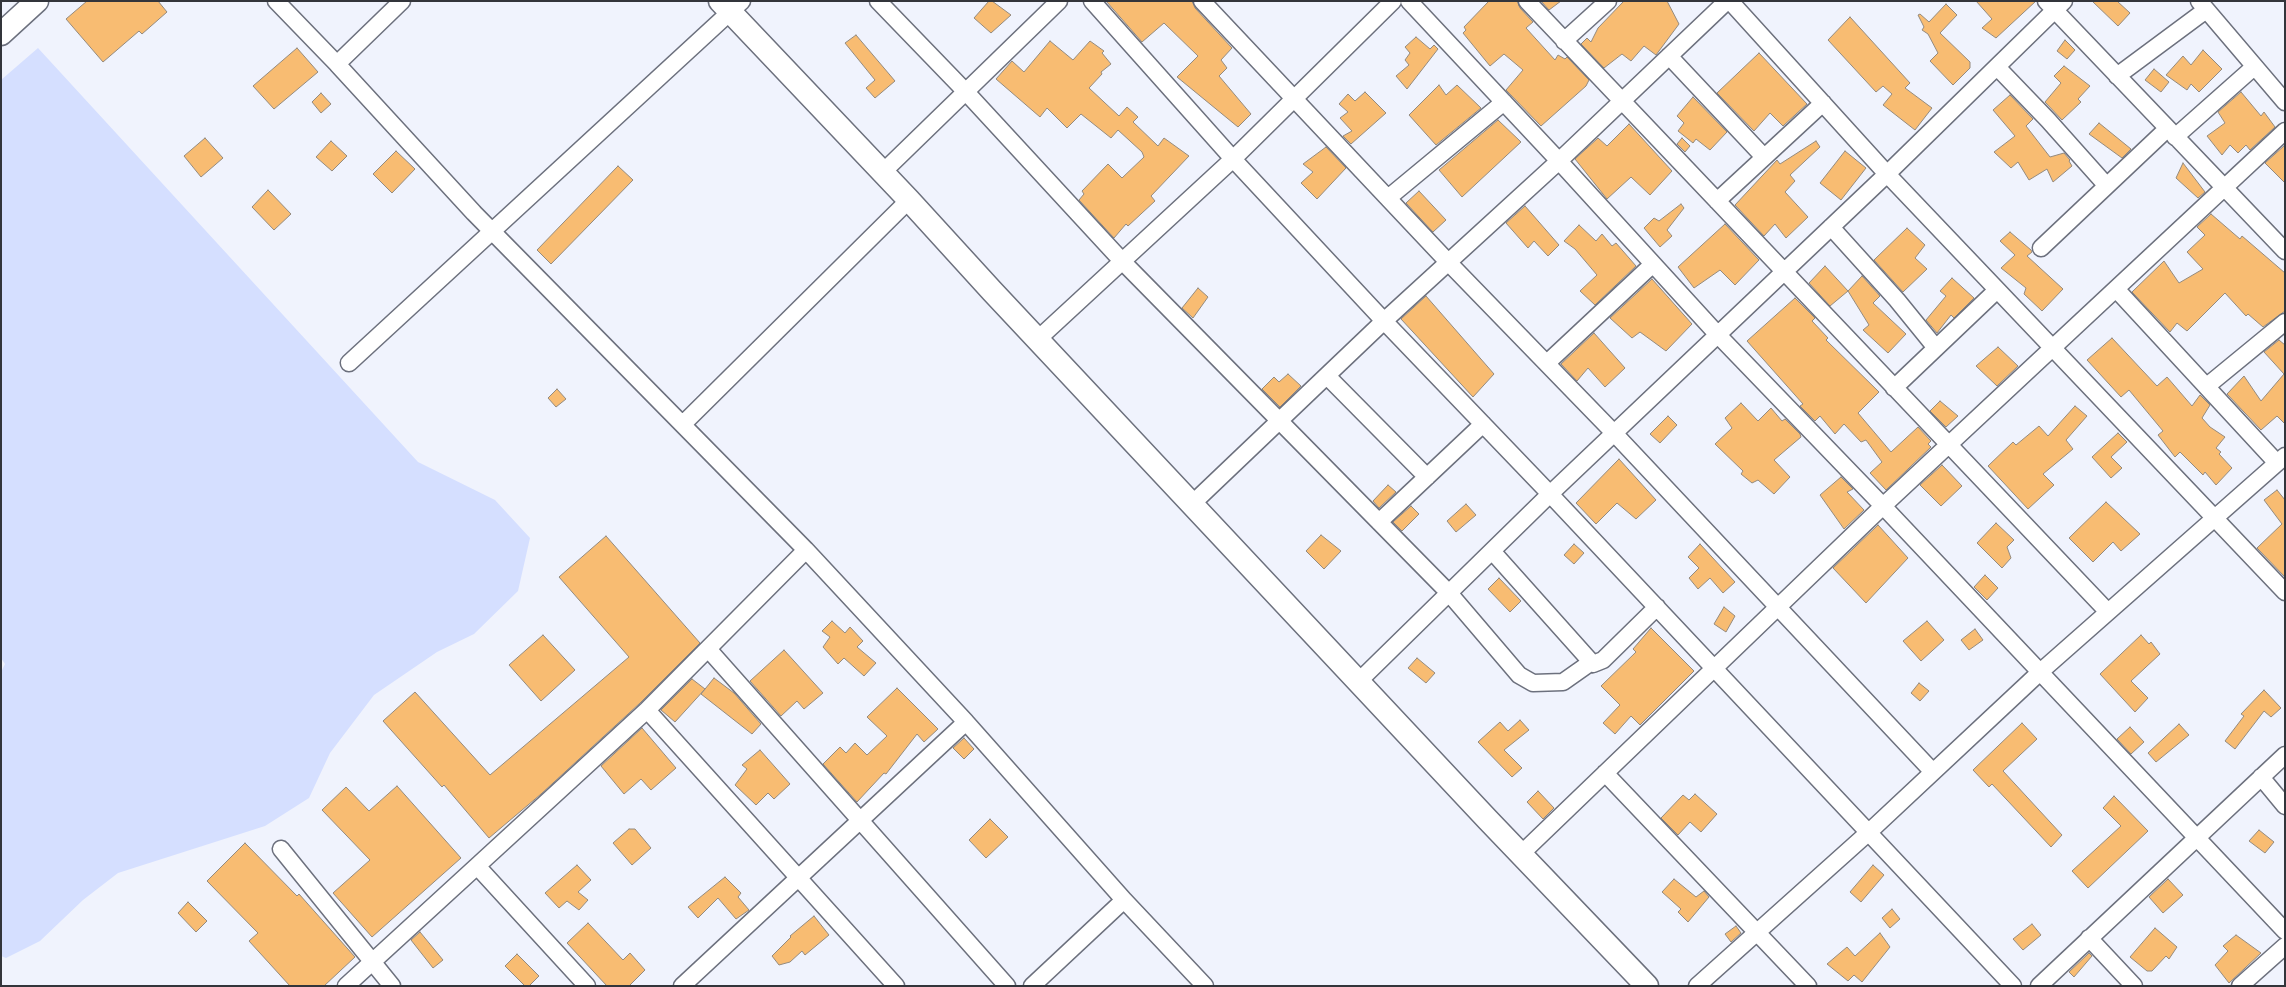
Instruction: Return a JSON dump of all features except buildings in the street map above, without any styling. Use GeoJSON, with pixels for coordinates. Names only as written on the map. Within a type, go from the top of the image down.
{"type":"FeatureCollection","features":[{"type":"Feature","properties":{"kind":"street"},"geometry":{"type":"LineString","coordinates":[[1,34],[37,1]]}},
{"type":"Feature","properties":{"kind":"street"},"geometry":{"type":"LineString","coordinates":[[276,1],[337,64],[492,232],[806,550],[966,722],[1124,900],[1205,986]]}},
{"type":"Feature","properties":{"kind":"street"},"geometry":{"type":"LineString","coordinates":[[337,64],[402,1]]}},
{"type":"Feature","properties":{"kind":"street"},"geometry":{"type":"LineString","coordinates":[[878,1],[966,92],[1122,261],[1449,593],[1519,675],[1533,683],[1563,682],[1590,663],[1593,664],[1603,660],[1657,607]]}},
{"type":"Feature","properties":{"kind":"street"},"geometry":{"type":"LineString","coordinates":[[883,172],[1059,1]]}},
{"type":"Feature","properties":{"kind":"street"},"geometry":{"type":"LineString","coordinates":[[1092,1],[1233,159],[1384,321],[1715,668],[2013,986]]}},
{"type":"Feature","properties":{"kind":"street"},"geometry":{"type":"LineString","coordinates":[[1202,1],[1448,262],[1614,433],[1933,772]]}},
{"type":"Feature","properties":{"kind":"street"},"geometry":{"type":"LineString","coordinates":[[1038,339],[1233,159],[1394,1]]}},
{"type":"Feature","properties":{"kind":"street"},"geometry":{"type":"LineString","coordinates":[[1409,1],[1718,335],[1883,506],[2285,931]]}},
{"type":"Feature","properties":{"kind":"street"},"geometry":{"type":"LineString","coordinates":[[1527,1],[1785,271],[1948,446],[2108,612]]}},
{"type":"Feature","properties":{"kind":"street"},"geometry":{"type":"LineString","coordinates":[[1192,504],[1384,321],[1559,161],[1729,1],[1887,174],[2285,592]]}},
{"type":"Feature","properties":{"kind":"street"},"geometry":{"type":"LineString","coordinates":[[1564,41],[1604,3]]}},
{"type":"Feature","properties":{"kind":"street"},"geometry":{"type":"LineString","coordinates":[[1359,681],[1550,494],[1887,174],[1997,67],[2055,4],[2117,76],[2285,251]]}},
{"type":"Feature","properties":{"kind":"street"},"geometry":{"type":"LineString","coordinates":[[349,363],[492,232],[731,5],[883,172],[1192,504],[1647,986]]}},
{"type":"Feature","properties":{"kind":"street"},"geometry":{"type":"LineString","coordinates":[[2117,76],[2202,6],[2285,102]]}},
{"type":"Feature","properties":{"kind":"street"},"geometry":{"type":"LineString","coordinates":[[1669,56],[1764,157]]}},
{"type":"Feature","properties":{"kind":"street"},"geometry":{"type":"LineString","coordinates":[[1997,67],[2048,120],[2106,185]]}},
{"type":"Feature","properties":{"kind":"street"},"geometry":{"type":"LineString","coordinates":[[2041,248],[2106,185],[2254,67]]}},
{"type":"Feature","properties":{"kind":"street"},"geometry":{"type":"LineString","coordinates":[[1388,198],[1504,102]]}},
{"type":"Feature","properties":{"kind":"street"},"geometry":{"type":"LineString","coordinates":[[1717,201],[1823,103]]}},
{"type":"Feature","properties":{"kind":"street"},"geometry":{"type":"LineString","coordinates":[[1521,854],[1883,506],[2054,349],[2285,132]]}},
{"type":"Feature","properties":{"kind":"street"},"geometry":{"type":"LineString","coordinates":[[683,424],[910,200]]}},
{"type":"Feature","properties":{"kind":"street"},"geometry":{"type":"LineString","coordinates":[[1831,227],[1897,300],[1936,348]]}},
{"type":"Feature","properties":{"kind":"street"},"geometry":{"type":"LineString","coordinates":[[1547,363],[1653,264]]}},
{"type":"Feature","properties":{"kind":"street"},"geometry":{"type":"LineString","coordinates":[[1894,388],[1997,290]]}},
{"type":"Feature","properties":{"kind":"street"},"geometry":{"type":"LineString","coordinates":[[1696,986],[1869,832],[2039,673],[2281,459],[2207,386],[2117,290]]}},
{"type":"Feature","properties":{"kind":"street"},"geometry":{"type":"LineString","coordinates":[[2207,386],[2285,322]]}},
{"type":"Feature","properties":{"kind":"street"},"geometry":{"type":"LineString","coordinates":[[1326,376],[1427,477]]}},
{"type":"Feature","properties":{"kind":"street"},"geometry":{"type":"LineString","coordinates":[[1379,522],[1483,424]]}},
{"type":"Feature","properties":{"kind":"street"},"geometry":{"type":"LineString","coordinates":[[346,986],[647,710],[709,650],[806,550]]}},
{"type":"Feature","properties":{"kind":"street"},"geometry":{"type":"LineString","coordinates":[[1492,551],[1590,663]]}},
{"type":"Feature","properties":{"kind":"street"},"geometry":{"type":"LineString","coordinates":[[709,650],[1007,986]]}},
{"type":"Feature","properties":{"kind":"street"},"geometry":{"type":"LineString","coordinates":[[647,710],[896,986]]}},
{"type":"Feature","properties":{"kind":"street"},"geometry":{"type":"LineString","coordinates":[[682,986],[966,722]]}},
{"type":"Feature","properties":{"kind":"street"},"geometry":{"type":"LineString","coordinates":[[2039,986],[2195,837],[2285,755]]}},
{"type":"Feature","properties":{"kind":"street"},"geometry":{"type":"LineString","coordinates":[[1605,773],[1808,986]]}},
{"type":"Feature","properties":{"kind":"street"},"geometry":{"type":"LineString","coordinates":[[2261,777],[2285,806]]}},
{"type":"Feature","properties":{"kind":"street"},"geometry":{"type":"LineString","coordinates":[[281,849],[392,986]]}},
{"type":"Feature","properties":{"kind":"street"},"geometry":{"type":"LineString","coordinates":[[476,866],[587,986]]}},
{"type":"Feature","properties":{"kind":"street"},"geometry":{"type":"LineString","coordinates":[[1032,986],[1124,900]]}},
{"type":"Feature","properties":{"kind":"street"},"geometry":{"type":"LineString","coordinates":[[2089,938],[2134,986]]}},
{"type":"Feature","properties":{"kind":"street"},"geometry":{"type":"LineString","coordinates":[[2240,986],[2285,946]]}},
{"type":"Feature","properties":{"kind":"shaded area"},"geometry":{"type":"Polygon","coordinates":[[[38,48],[418,462],[495,500],[530,538],[518,591],[474,634],[437,652],[374,695],[330,753],[309,798],[265,826],[118,873],[83,900],[40,941],[6,958],[1,956],[1,672],[5,664],[1,658],[1,80],[38,48]]]}}]}
